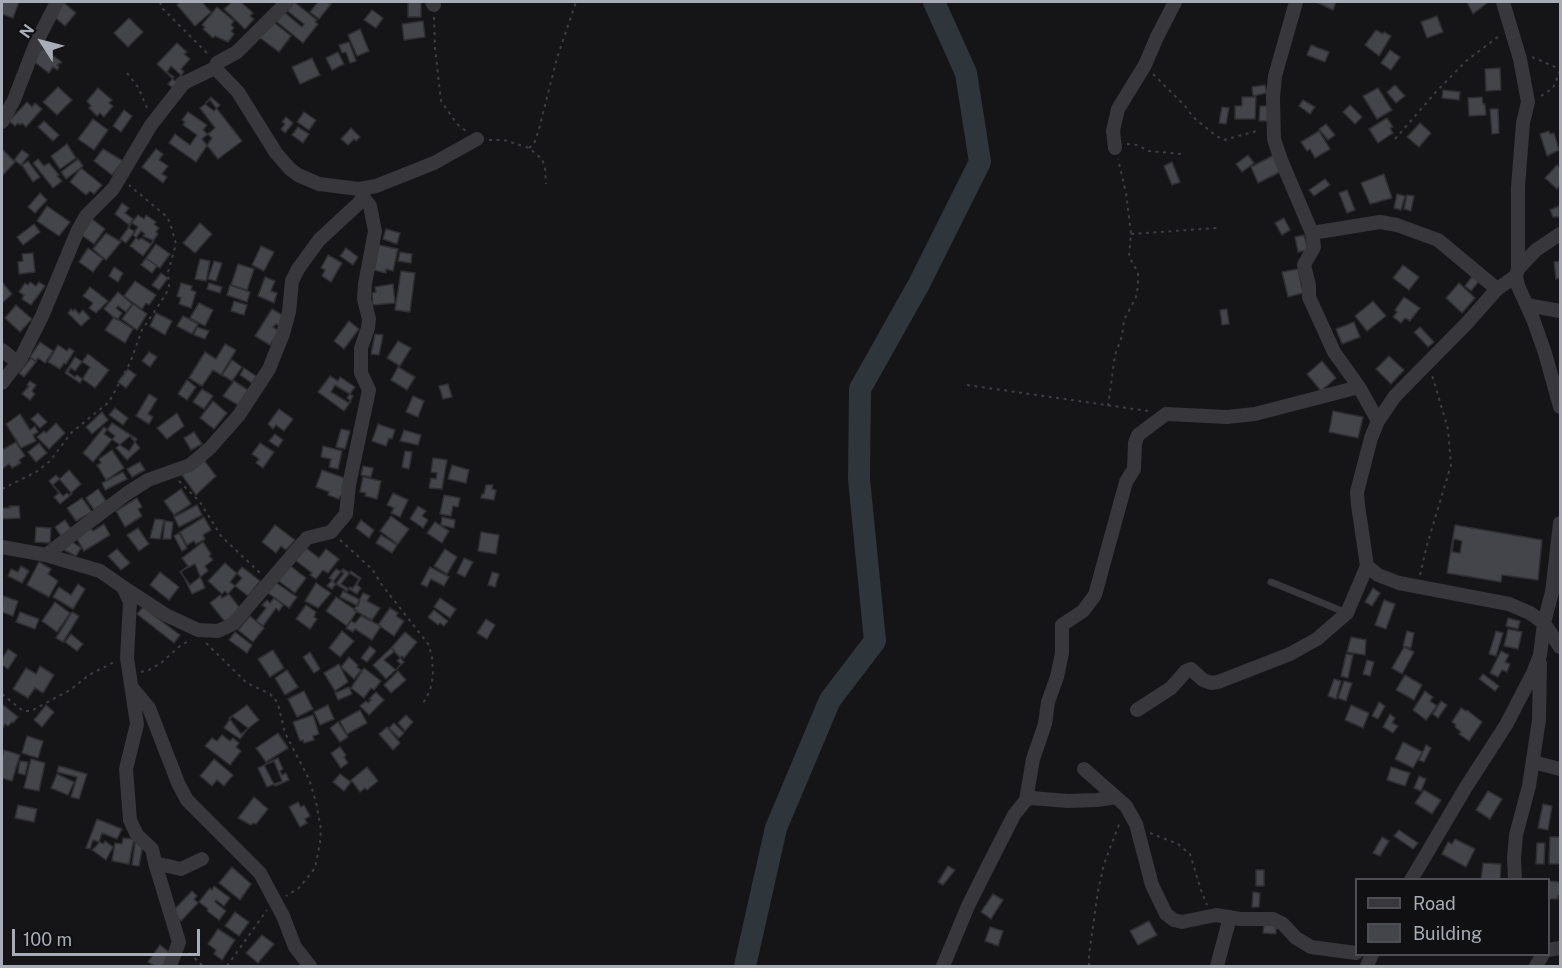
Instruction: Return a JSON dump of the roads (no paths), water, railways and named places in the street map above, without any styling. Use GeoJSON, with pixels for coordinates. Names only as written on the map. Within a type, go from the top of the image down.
{"type":"FeatureCollection","features":[{"type":"Feature","properties":{"kind":"street"},"geometry":{"type":"LineString","coordinates":[[2,122],[14,100],[36,43],[57,2]]}},
{"type":"Feature","properties":{"kind":"street"},"geometry":{"type":"LineString","coordinates":[[2,383],[18,363],[43,314],[86,216],[113,189],[151,125],[184,83],[237,52],[287,2]]}},
{"type":"Feature","properties":{"kind":"street"},"geometry":{"type":"LineString","coordinates":[[1115,145],[1113,131],[1118,109],[1146,65],[1175,2]]}},
{"type":"Feature","properties":{"kind":"street"},"geometry":{"type":"LineString","coordinates":[[1296,2],[1275,76],[1274,139],[1312,233],[1314,247],[1304,265],[1309,285],[1309,297],[1334,352],[1359,387],[1378,421]]}},
{"type":"Feature","properties":{"kind":"street"},"geometry":{"type":"LineString","coordinates":[[1503,2],[1516,45],[1528,102],[1523,123],[1518,187],[1517,273],[1545,353],[1560,407]]}},
{"type":"Feature","properties":{"kind":"street"},"geometry":{"type":"LineString","coordinates":[[216,65],[237,92],[276,153],[290,169],[319,184],[364,192]]}},
{"type":"Feature","properties":{"kind":"street"},"geometry":{"type":"LineString","coordinates":[[46,555],[148,480],[198,460],[239,415],[275,357],[289,312],[292,281],[298,269],[320,240],[364,192],[434,163],[477,139]]}},
{"type":"Feature","properties":{"kind":"street"},"geometry":{"type":"LineString","coordinates":[[2,547],[46,555],[100,571],[166,615],[198,630],[201,634],[218,632],[233,624],[307,538],[331,532],[346,514],[349,485],[369,399],[369,390],[361,373],[361,348],[368,328],[369,319],[364,299],[365,284],[375,231],[370,206],[364,192]]}},
{"type":"Feature","properties":{"kind":"street"},"geometry":{"type":"LineString","coordinates":[[1312,233],[1380,222],[1397,225],[1438,240],[1497,289]]}},
{"type":"Feature","properties":{"kind":"street"},"geometry":{"type":"LineString","coordinates":[[1137,710],[1171,688],[1186,670],[1191,669],[1203,680],[1211,683],[1218,682],[1290,654],[1317,639],[1347,613],[1367,566],[1357,492],[1367,451],[1378,421],[1395,396],[1497,289],[1517,273],[1536,250],[1560,234]]}},
{"type":"Feature","properties":{"kind":"street"},"geometry":{"type":"LineString","coordinates":[[1527,305],[1560,310]]}},
{"type":"Feature","properties":{"kind":"street"},"geometry":{"type":"LineString","coordinates":[[2,350],[18,363]]}},
{"type":"Feature","properties":{"kind":"street"},"geometry":{"type":"LineString","coordinates":[[943,966],[985,872],[1014,815],[1026,800],[1033,759],[1045,724],[1048,702],[1060,663],[1062,625],[1083,611],[1095,595],[1126,482],[1136,464],[1135,444],[1138,435],[1166,414],[1227,417],[1254,414],[1359,387]]}},
{"type":"Feature","properties":{"kind":"street"},"geometry":{"type":"LineString","coordinates":[[1515,878],[1516,835],[1529,786],[1539,720],[1540,655],[1544,623],[1556,591],[1560,523]]}},
{"type":"Feature","properties":{"kind":"street"},"geometry":{"type":"LineString","coordinates":[[1367,566],[1378,575],[1390,580],[1509,604],[1530,613],[1544,623],[1560,647]]}},
{"type":"Feature","properties":{"kind":"street"},"geometry":{"type":"LineString","coordinates":[[123,587],[130,603],[127,658],[137,724],[126,769],[130,820],[137,835],[152,849],[154,863],[179,942],[170,966]]}},
{"type":"Feature","properties":{"kind":"street"},"geometry":{"type":"LineString","coordinates":[[1412,878],[1506,725],[1540,655]]}},
{"type":"Feature","properties":{"kind":"street"},"geometry":{"type":"LineString","coordinates":[[133,689],[149,708],[178,783],[187,800],[260,873],[276,902],[295,947],[310,966]]}},
{"type":"Feature","properties":{"kind":"street"},"geometry":{"type":"LineString","coordinates":[[1533,762],[1560,769]]}},
{"type":"Feature","properties":{"kind":"street"},"geometry":{"type":"LineString","coordinates":[[1084,769],[1121,801],[1137,828],[1152,885],[1166,914],[1174,920],[1182,922],[1212,915],[1240,919],[1273,918],[1283,924],[1296,938],[1311,947],[1355,953]]}},
{"type":"Feature","properties":{"kind":"street"},"geometry":{"type":"LineString","coordinates":[[1026,800],[1031,798],[1121,801]]}},
{"type":"Feature","properties":{"kind":"street"},"geometry":{"type":"LineString","coordinates":[[154,863],[181,869],[202,860]]}},
{"type":"Feature","properties":{"kind":"street"},"geometry":{"type":"LineString","coordinates":[[1217,966],[1230,917]]}},
{"type":"Feature","properties":{"kind":"lane"},"geometry":{"type":"LineString","coordinates":[[1271,582],[1347,613]]}},
{"type":"Feature","properties":{"kind":"waterway"},"geometry":{"type":"LineString","coordinates":[[745,966],[776,828],[830,700],[875,641],[859,479],[860,389],[919,284],[980,162],[966,73],[934,2]]}}]}
